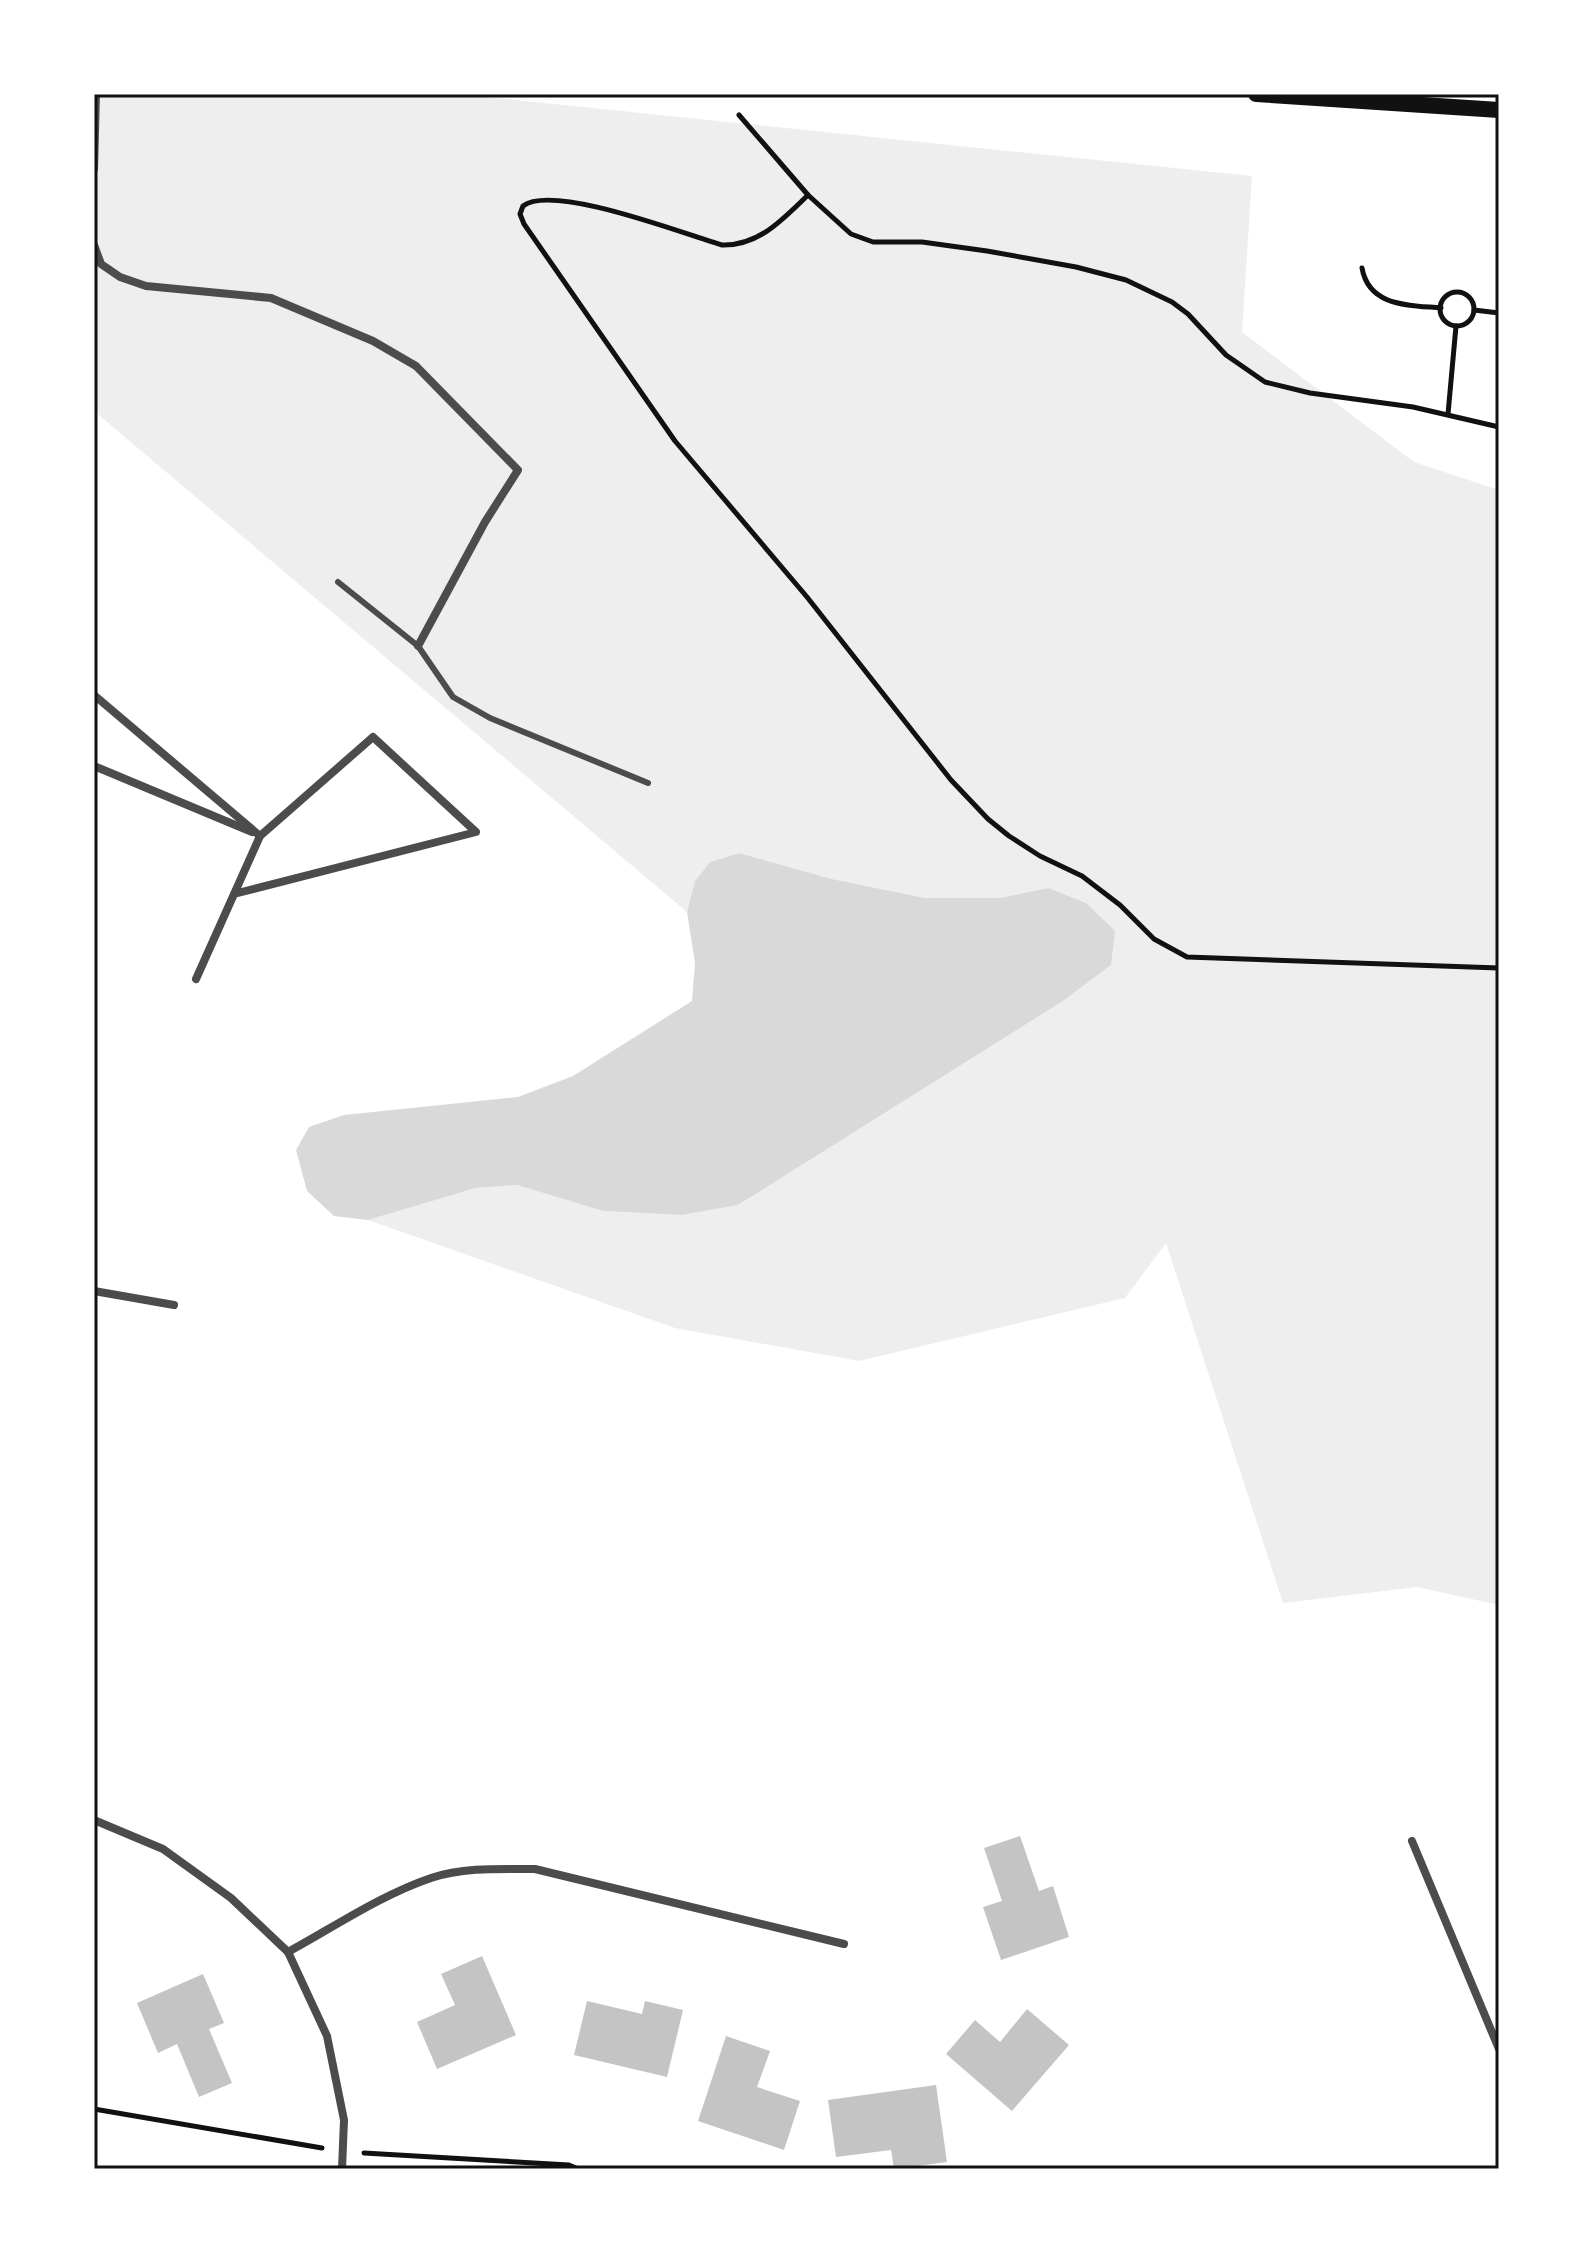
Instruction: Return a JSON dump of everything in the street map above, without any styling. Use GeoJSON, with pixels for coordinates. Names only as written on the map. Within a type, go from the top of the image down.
{"type":"FeatureCollection","features":[{"type":"Feature","properties":{"kind":"main road"},"geometry":{"type":"LineString","coordinates":[[1256,94],[1499,110]]}},
{"type":"Feature","properties":{"kind":"street"},"geometry":{"type":"LineString","coordinates":[[94,169],[96,94]]}},
{"type":"Feature","properties":{"kind":"street"},"geometry":{"type":"LineString","coordinates":[[94,245],[101,264],[120,277],[146,286],[271,298],[373,341],[416,366],[518,470],[485,522],[418,646]]}},
{"type":"Feature","properties":{"kind":"street"},"geometry":{"type":"LineString","coordinates":[[94,695],[260,836]]}},
{"type":"Feature","properties":{"kind":"street"},"geometry":{"type":"LineString","coordinates":[[196,979],[234,894],[260,836],[373,737],[476,832],[234,894]]}},
{"type":"Feature","properties":{"kind":"street"},"geometry":{"type":"LineString","coordinates":[[94,766],[260,836]]}},
{"type":"Feature","properties":{"kind":"street"},"geometry":{"type":"LineString","coordinates":[[94,1291],[174,1305]]}},
{"type":"Feature","properties":{"kind":"street"},"geometry":{"type":"LineString","coordinates":[[94,1820],[163,1849],[231,1898],[288,1952],[327,2036],[344,2120],[342,2169]]}},
{"type":"Feature","properties":{"kind":"street"},"geometry":{"type":"LineString","coordinates":[[1412,1841],[1499,2049]]}},
{"type":"Feature","properties":{"kind":"street"},"geometry":{"type":"LineString","coordinates":[[288,1952],[388,1897],[433,1878],[483,1869],[535,1869],[844,1944]]}},
{"type":"Feature","properties":{"kind":"lane"},"geometry":{"type":"LineString","coordinates":[[338,582],[418,646],[453,697],[490,718],[648,783]]}},
{"type":"Feature","properties":{"kind":"path"},"geometry":{"type":"LineString","coordinates":[[739,115],[808,195],[851,234],[873,242],[922,242],[1076,267],[1148,289],[1188,314],[1226,355],[1265,382],[1310,393],[1413,407],[1499,427]]}},
{"type":"Feature","properties":{"kind":"path"},"geometry":{"type":"LineString","coordinates":[[808,195],[778,224],[758,238],[737,246],[722,245],[584,203],[536,199],[523,206],[520,214],[675,441],[807,597],[951,780],[1009,836],[1040,856],[1082,876],[1120,905],[1154,939],[1187,957],[1499,968]]}},
{"type":"Feature","properties":{"kind":"path"},"geometry":{"type":"LineString","coordinates":[[1362,268],[1367,282],[1379,297],[1399,304],[1441,308]]}},
{"type":"Feature","properties":{"kind":"path"},"geometry":{"type":"LineString","coordinates":[[1455,292],[1469,298],[1474,310],[1468,322],[1456,326],[1445,320],[1441,308],[1446,297],[1455,292]]}},
{"type":"Feature","properties":{"kind":"path"},"geometry":{"type":"LineString","coordinates":[[1474,310],[1499,313]]}},
{"type":"Feature","properties":{"kind":"path"},"geometry":{"type":"LineString","coordinates":[[1448,414],[1456,326]]}},
{"type":"Feature","properties":{"kind":"shaded area"},"geometry":{"type":"Polygon","coordinates":[[[94,94],[456,94],[1252,176],[1242,332],[1414,462],[1499,490],[1499,1605],[1417,1587],[1283,1603],[1166,1243],[1125,1298],[859,1361],[675,1328],[368,1220],[476,1188],[517,1185],[603,1211],[682,1215],[738,1205],[1063,1001],[1111,965],[1048,888],[1000,898],[925,898],[832,879],[739,853],[710,862],[695,881],[687,912],[94,411],[94,94]]]}},
{"type":"Feature","properties":{"kind":"shaded area"},"geometry":{"type":"Polygon","coordinates":[[[739,853],[832,879],[925,898],[1000,898],[1048,888],[1086,903],[1115,931],[1111,965],[1063,1001],[738,1205],[682,1215],[603,1211],[517,1185],[476,1188],[368,1220],[334,1216],[307,1191],[296,1150],[309,1127],[344,1115],[518,1097],[573,1076],[692,1001],[695,963],[687,912],[695,881],[710,862],[739,853]]]}},
{"type":"Feature","properties":{"kind":"building"},"geometry":{"type":"Polygon","coordinates":[[[1020,1836],[1039,1891],[1053,1886],[1069,1937],[1001,1960],[983,1907],[1002,1901],[984,1848],[1020,1836]]]}},
{"type":"Feature","properties":{"kind":"building"},"geometry":{"type":"Polygon","coordinates":[[[482,1956],[516,2035],[437,2069],[417,2022],[455,2005],[441,1974],[482,1956]]]}},
{"type":"Feature","properties":{"kind":"building"},"geometry":{"type":"Polygon","coordinates":[[[203,1974],[224,2023],[209,2029],[232,2083],[199,2097],[177,2044],[158,2053],[137,2003],[203,1974]]]}},
{"type":"Feature","properties":{"kind":"building"},"geometry":{"type":"Polygon","coordinates":[[[587,2001],[642,2014],[645,2001],[683,2010],[667,2077],[574,2055],[587,2001]]]}},
{"type":"Feature","properties":{"kind":"building"},"geometry":{"type":"Polygon","coordinates":[[[1027,2009],[1069,2045],[1012,2111],[946,2054],[975,2020],[1000,2042],[1027,2009]]]}},
{"type":"Feature","properties":{"kind":"building"},"geometry":{"type":"Polygon","coordinates":[[[726,2036],[770,2051],[757,2087],[800,2101],[784,2150],[698,2121],[726,2036]]]}},
{"type":"Feature","properties":{"kind":"building"},"geometry":{"type":"Polygon","coordinates":[[[936,2085],[947,2162],[894,2169],[891,2150],[836,2157],[828,2100],[936,2085]]]}}]}
